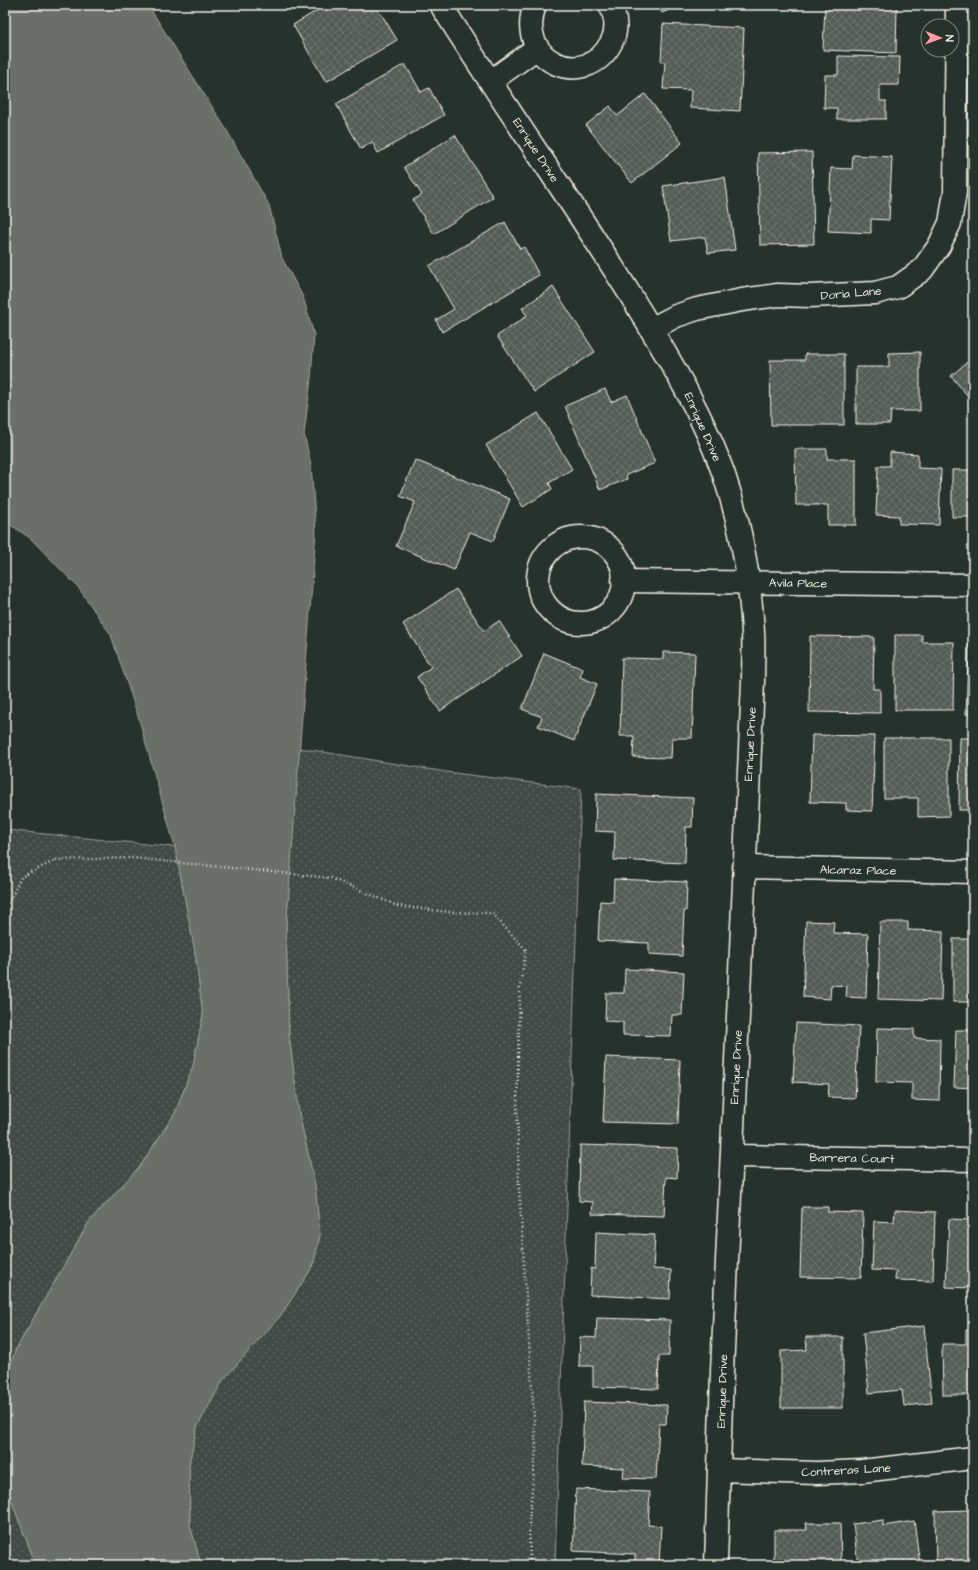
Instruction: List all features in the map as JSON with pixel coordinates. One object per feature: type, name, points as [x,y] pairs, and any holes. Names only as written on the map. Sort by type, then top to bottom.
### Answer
[{"type":"street","name":"Enrique Drive","points":[[441,5],[617,274],[689,395],[708,432],[724,476],[740,533],[754,634],[716,1565]]},
{"type":"street","points":[[535,5],[530,20],[531,35],[537,48],[546,58],[558,65],[571,68],[585,66],[597,60],[607,51],[613,39],[616,26],[614,12],[610,5]]},
{"type":"street","name":"Doria Lane","points":[[651,329],[676,316],[742,300],[778,295],[810,296],[875,293],[898,288],[922,270],[939,246],[950,223],[955,192],[957,5]]},
{"type":"street","points":[[491,81],[537,48]]},
{"type":"street","name":"Avila Place","points":[[623,580],[973,585]]},
{"type":"street","name":"Alcaraz Place","points":[[744,867],[973,872]]},
{"type":"street","name":"Barrera Court","points":[[732,1156],[973,1160]]},
{"type":"street","name":"Contreras Lane","points":[[719,1470],[817,1473],[862,1471],[973,1458]]},
{"type":"path","points":[[5,906],[10,902],[21,877],[56,860],[132,858],[331,878],[398,906],[448,912],[492,913],[526,950],[520,986],[517,1101],[519,1187],[536,1449],[530,1521],[530,1565]]},
{"type":"shaded area","points":[[5,5],[148,5],[226,129],[269,205],[282,258],[303,297],[314,335],[311,379],[304,434],[311,465],[316,531],[286,929],[289,1035],[299,1113],[315,1185],[320,1235],[313,1266],[281,1315],[223,1380],[197,1427],[189,1464],[190,1525],[201,1565],[36,1565],[8,1492],[5,1477],[5,1382],[16,1349],[89,1222],[141,1165],[175,1113],[193,1066],[203,1015],[195,952],[175,847],[138,716],[111,635],[78,587],[30,538],[5,521]]},
{"type":"shaded area","points":[[299,748],[446,772],[581,789],[555,1565],[201,1565],[190,1525],[189,1464],[197,1427],[223,1380],[281,1315],[313,1266],[320,1235],[315,1185],[299,1113],[289,1035],[286,929]]},
{"type":"shaded area","points":[[5,830],[175,847],[195,952],[203,1015],[193,1066],[175,1113],[141,1165],[89,1222],[16,1349],[5,1382]]},
{"type":"shaded area","points":[[5,1477],[8,1492],[36,1565],[5,1565]]},
{"type":"building","points":[[326,5],[375,5],[397,40],[326,82],[293,25]]},
{"type":"building","points":[[658,5],[680,5],[662,13]]},
{"type":"building","points":[[825,5],[889,5],[889,7],[897,7],[896,53],[823,50]]},
{"type":"building","points":[[663,24],[744,28],[740,111],[690,108],[691,90],[663,89],[665,62],[661,62]]},
{"type":"building","points":[[838,56],[900,57],[899,85],[880,85],[880,101],[886,101],[886,119],[837,119],[837,108],[824,108],[825,75],[838,75]]},
{"type":"building","points":[[405,64],[421,92],[429,88],[444,115],[378,153],[372,142],[361,149],[336,104]]},
{"type":"building","points":[[645,94],[682,143],[632,183],[586,125],[610,106],[617,116]]},
{"type":"building","points":[[455,135],[493,197],[434,234],[413,200],[422,195],[404,167]]},
{"type":"building","points":[[812,152],[814,244],[760,245],[758,153]]},
{"type":"building","points":[[853,155],[892,157],[889,220],[871,219],[871,233],[828,231],[831,168],[852,169]]},
{"type":"building","points":[[725,177],[735,250],[708,253],[705,237],[671,241],[663,186]]},
{"type":"building","points":[[505,222],[520,249],[524,247],[539,275],[442,332],[436,320],[454,309],[429,266]]},
{"type":"building","points":[[553,287],[595,352],[534,392],[497,336],[527,316],[522,308]]},
{"type":"building","points":[[920,352],[920,411],[891,411],[890,424],[856,424],[856,367],[889,367],[889,353]]},
{"type":"building","points":[[805,354],[844,354],[844,425],[771,425],[770,360],[805,360]]},
{"type":"building","points":[[973,357],[973,402],[951,376]]},
{"type":"building","points":[[605,389],[611,402],[627,395],[655,463],[626,475],[627,479],[600,490],[565,406]]},
{"type":"building","points":[[538,413],[572,469],[549,483],[552,489],[523,507],[486,445]]},
{"type":"building","points":[[795,449],[827,449],[827,459],[856,459],[856,525],[828,525],[828,505],[796,505]]},
{"type":"building","points":[[890,452],[918,454],[918,468],[941,469],[939,525],[899,524],[899,516],[876,515],[878,466],[890,466]]},
{"type":"building","points":[[415,460],[510,499],[493,541],[470,532],[454,570],[396,546],[415,502],[400,496]]},
{"type":"building","points":[[952,470],[973,470],[973,525],[972,517],[952,517]]},
{"type":"building","points":[[456,589],[484,631],[499,621],[522,656],[440,711],[417,677],[431,667],[403,624]]},
{"type":"building","points":[[895,635],[922,635],[922,642],[954,642],[953,710],[895,710]]},
{"type":"building","points":[[810,636],[874,637],[873,689],[880,689],[880,713],[809,712]]},
{"type":"building","points":[[969,637],[973,637],[973,715],[966,714]]},
{"type":"building","points":[[663,652],[695,653],[692,738],[672,738],[671,758],[633,757],[634,736],[620,736],[622,658],[663,659]]},
{"type":"building","points":[[544,653],[583,669],[580,677],[597,684],[574,741],[538,726],[542,717],[522,709]]},
{"type":"building","points":[[812,735],[875,736],[872,811],[846,810],[846,803],[810,802]]},
{"type":"building","points":[[884,738],[949,738],[949,816],[918,817],[918,798],[884,798]]},
{"type":"building","points":[[960,738],[973,738],[973,810],[959,810]]},
{"type":"building","points":[[596,794],[693,798],[692,827],[686,827],[685,863],[614,860],[615,832],[595,831]]},
{"type":"building","points":[[614,879],[687,882],[682,956],[649,954],[649,943],[598,941],[600,901],[613,902]]},
{"type":"building","points":[[806,921],[834,922],[833,933],[868,934],[866,998],[846,997],[847,986],[831,985],[830,999],[803,997]]},
{"type":"building","points":[[880,922],[908,922],[908,930],[943,931],[941,1001],[878,999]]},
{"type":"building","points":[[953,939],[973,939],[973,1002],[953,1002]]},
{"type":"building","points":[[625,969],[684,972],[682,1015],[672,1015],[671,1036],[623,1035],[623,1022],[605,1021],[606,993],[624,993]]},
{"type":"building","points":[[796,1023],[859,1026],[855,1098],[828,1097],[829,1084],[793,1082]]},
{"type":"building","points":[[877,1028],[914,1029],[914,1038],[940,1039],[939,1101],[912,1100],[912,1083],[876,1082]]},
{"type":"building","points":[[956,1030],[973,1030],[973,1088],[954,1087]]},
{"type":"building","points":[[606,1057],[680,1060],[678,1124],[603,1122]]},
{"type":"building","points":[[580,1145],[678,1148],[677,1178],[666,1177],[664,1216],[592,1214],[593,1202],[579,1201]]},
{"type":"building","points":[[802,1207],[828,1207],[828,1212],[863,1213],[861,1278],[800,1277]]},
{"type":"building","points":[[895,1210],[935,1212],[933,1281],[895,1280],[896,1271],[872,1270],[874,1221],[894,1222]]},
{"type":"building","points":[[949,1219],[973,1220],[973,1288],[946,1287]]},
{"type":"building","points":[[596,1232],[655,1235],[653,1269],[671,1270],[670,1299],[590,1295],[591,1268],[595,1269]]},
{"type":"building","points":[[597,1318],[670,1320],[669,1356],[659,1356],[658,1389],[593,1387],[593,1366],[579,1366],[580,1337],[596,1338]]},
{"type":"building","points":[[924,1326],[932,1403],[904,1406],[902,1390],[869,1393],[863,1333]]},
{"type":"building","points":[[966,1330],[973,1330],[973,1395],[943,1395],[942,1344],[966,1344]]},
{"type":"building","points":[[806,1337],[843,1337],[843,1408],[781,1408],[781,1351],[807,1350]]},
{"type":"building","points":[[584,1402],[667,1405],[666,1424],[659,1424],[656,1479],[623,1478],[624,1468],[582,1466]]},
{"type":"building","points":[[576,1489],[650,1492],[648,1525],[661,1526],[659,1565],[635,1565],[635,1554],[573,1551]]},
{"type":"building","points":[[973,1510],[973,1565],[936,1565],[935,1511]]},
{"type":"building","points":[[883,1520],[883,1526],[914,1521],[920,1565],[858,1565],[853,1524]]},
{"type":"building","points":[[806,1523],[840,1523],[841,1565],[774,1565],[774,1530],[807,1530]]}]
